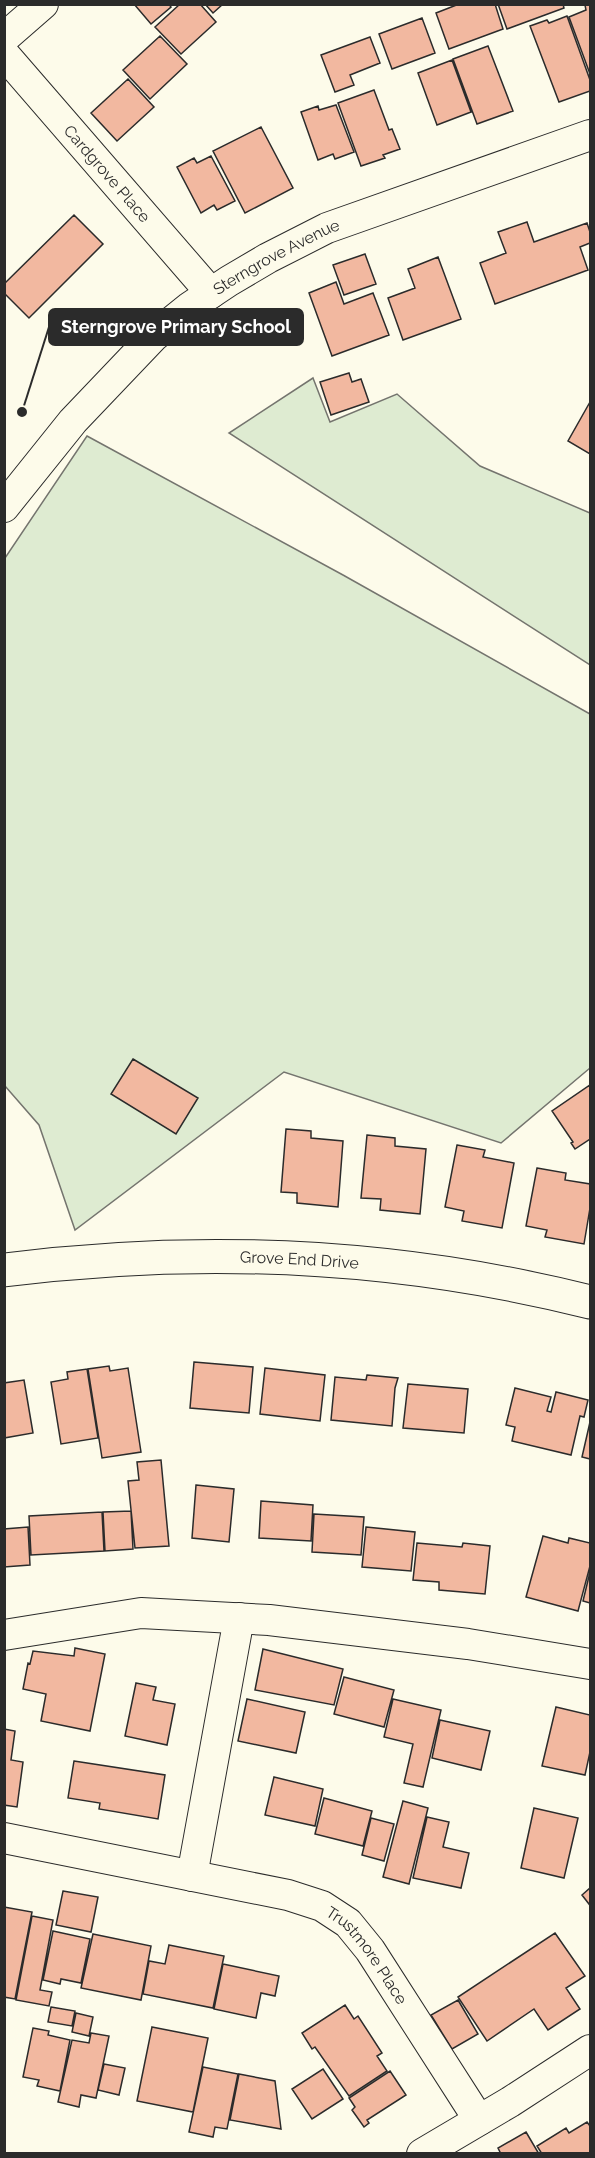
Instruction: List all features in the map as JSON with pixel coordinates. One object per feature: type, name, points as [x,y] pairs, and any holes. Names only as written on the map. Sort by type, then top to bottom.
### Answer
[{"type":"street","points":[[4,38],[43,4]]},
{"type":"street","name":"Cardgrove Place","points":[[4,54],[211,293]]},
{"type":"street","name":"Sterngrove Avenue","points":[[4,507],[73,421],[115,375],[154,336],[211,293],[268,258],[327,228],[591,135]]},
{"type":"street","name":"Grove End Drive","points":[[4,1270],[59,1263],[190,1255],[304,1258],[416,1268],[508,1283],[591,1302]]},
{"type":"street","points":[[4,1635],[141,1613],[269,1620],[468,1644],[591,1664]]},
{"type":"street","points":[[192,1876],[239,1618]]},
{"type":"street","name":"Trustmore Place","points":[[4,1838],[288,1895],[322,1906],[348,1923],[370,1950],[479,2120]]},
{"type":"street","points":[[422,2154],[591,2050]]},
{"type":"green space","points":[[313,378],[330,422],[397,394],[480,466],[590,513],[590,665],[229,433]]},
{"type":"green space","points":[[87,436],[343,575],[590,714],[590,1068],[501,1143],[284,1072],[75,1230],[39,1125],[5,1086],[5,558]]},
{"type":"building","points":[[134,4],[169,4],[171,7],[151,24]]},
{"type":"building","points":[[180,4],[200,4],[216,22],[181,54],[155,27]]},
{"type":"building","points":[[205,4],[223,4],[213,13]]},
{"type":"building","points":[[459,4],[495,4],[503,29],[449,49],[436,13]]},
{"type":"building","points":[[498,4],[563,4],[564,8],[507,29]]},
{"type":"building","points":[[590,4],[590,74],[569,17],[586,10],[585,5]]},
{"type":"building","points":[[567,16],[590,80],[590,91],[559,102],[530,26],[547,20],[549,23]]},
{"type":"building","points":[[422,18],[435,53],[392,69],[379,34]]},
{"type":"building","points":[[160,36],[187,64],[150,99],[123,70]]},
{"type":"building","points":[[370,37],[380,63],[350,75],[354,85],[335,92],[321,55]]},
{"type":"building","points":[[488,46],[513,111],[477,124],[453,59]]},
{"type":"building","points":[[452,60],[471,112],[437,125],[418,73]]},
{"type":"building","points":[[128,79],[154,107],[117,141],[91,113]]},
{"type":"building","points":[[374,90],[389,130],[392,129],[400,149],[383,155],[385,158],[361,166],[338,103]]},
{"type":"building","points":[[336,105],[354,152],[335,159],[333,154],[318,160],[301,112],[318,106],[319,110]]},
{"type":"building","points":[[261,127],[293,188],[245,213],[213,151]]},
{"type":"building","points":[[211,156],[235,201],[217,210],[214,205],[201,213],[177,167],[194,158],[197,163]]},
{"type":"building","points":[[74,215],[103,244],[29,318],[4,293],[4,284]]},
{"type":"building","points":[[527,222],[534,242],[587,223],[590,243],[580,247],[588,270],[495,304],[480,263],[506,253],[498,232]]},
{"type":"building","points":[[365,254],[376,284],[344,295],[333,265]]},
{"type":"building","points":[[438,257],[461,319],[403,340],[388,298],[415,288],[408,269]]},
{"type":"building","points":[[336,282],[344,304],[373,293],[389,335],[332,356],[309,293]]},
{"type":"building","points":[[349,373],[352,382],[361,379],[369,402],[331,415],[320,382]]},
{"type":"building","points":[[590,402],[590,454],[568,441]]},
{"type":"building","points":[[133,1059],[198,1098],[176,1134],[111,1094]]},
{"type":"building","points":[[590,1085],[590,1139],[575,1149],[571,1143],[573,1142],[552,1111]]},
{"type":"building","points":[[286,1129],[311,1131],[311,1138],[343,1141],[338,1207],[297,1203],[297,1193],[281,1192]]},
{"type":"building","points":[[367,1135],[395,1138],[395,1146],[426,1149],[420,1214],[380,1210],[381,1199],[361,1198]]},
{"type":"building","points":[[457,1145],[485,1150],[483,1157],[514,1163],[502,1228],[462,1221],[464,1211],[445,1207]]},
{"type":"building","points":[[537,1168],[566,1173],[565,1180],[590,1184],[590,1208],[584,1244],[545,1237],[547,1230],[526,1226]]},
{"type":"building","points":[[194,1362],[253,1367],[249,1413],[190,1408]]},
{"type":"building","points":[[109,1366],[110,1371],[128,1368],[141,1452],[102,1458],[88,1369]]},
{"type":"building","points":[[265,1368],[325,1375],[320,1421],[260,1414]]},
{"type":"building","points":[[87,1369],[98,1438],[61,1444],[51,1382],[68,1379],[67,1372]]},
{"type":"building","points":[[367,1375],[398,1378],[392,1426],[331,1420],[335,1377],[366,1380]]},
{"type":"building","points":[[24,1380],[33,1433],[4,1438],[4,1383]]},
{"type":"building","points":[[408,1384],[468,1389],[464,1433],[403,1428]]},
{"type":"building","points":[[515,1388],[551,1397],[547,1411],[551,1412],[556,1392],[588,1400],[584,1417],[580,1416],[571,1455],[512,1441],[515,1427],[506,1425]]},
{"type":"building","points":[[590,1422],[590,1459],[582,1457]]},
{"type":"building","points":[[161,1460],[169,1546],[135,1548],[128,1481],[139,1480],[137,1462]]},
{"type":"building","points":[[196,1485],[234,1489],[229,1542],[192,1538]]},
{"type":"building","points":[[261,1501],[313,1505],[311,1541],[259,1538]]},
{"type":"building","points":[[131,1511],[133,1549],[105,1551],[103,1512]]},
{"type":"building","points":[[102,1512],[104,1551],[31,1555],[29,1516]]},
{"type":"building","points":[[314,1514],[364,1517],[361,1555],[312,1552]]},
{"type":"building","points":[[28,1527],[30,1565],[4,1567],[4,1529]]},
{"type":"building","points":[[366,1527],[415,1532],[411,1571],[362,1567]]},
{"type":"building","points":[[543,1536],[568,1543],[569,1538],[590,1543],[590,1566],[578,1611],[526,1597]]},
{"type":"building","points":[[417,1543],[462,1547],[463,1543],[490,1546],[485,1594],[439,1590],[439,1582],[413,1580]]},
{"type":"building","points":[[590,1572],[590,1603],[583,1601]]},
{"type":"building","points":[[75,1648],[105,1654],[90,1731],[41,1721],[46,1694],[23,1689],[33,1651],[74,1656]]},
{"type":"building","points":[[263,1649],[343,1669],[334,1705],[255,1690]]},
{"type":"building","points":[[344,1677],[394,1690],[384,1727],[334,1714]]},
{"type":"building","points":[[136,1683],[156,1687],[153,1700],[175,1704],[167,1745],[125,1736]]},
{"type":"building","points":[[247,1699],[305,1712],[296,1753],[238,1741]]},
{"type":"building","points":[[393,1699],[441,1710],[423,1787],[404,1783],[413,1744],[384,1737]]},
{"type":"building","points":[[556,1707],[590,1715],[590,1752],[585,1775],[542,1766]]},
{"type":"building","points":[[440,1720],[490,1731],[481,1770],[432,1758]]},
{"type":"building","points":[[4,1729],[15,1731],[11,1760],[23,1762],[17,1807],[4,1805]]},
{"type":"building","points":[[74,1761],[165,1775],[158,1819],[99,1809],[100,1803],[68,1798]]},
{"type":"building","points":[[274,1777],[323,1789],[315,1826],[265,1815]]},
{"type":"building","points":[[324,1798],[372,1811],[363,1846],[315,1834]]},
{"type":"building","points":[[403,1801],[428,1808],[409,1884],[383,1877]]},
{"type":"building","points":[[534,1808],[578,1818],[564,1878],[521,1868]]},
{"type":"building","points":[[427,1817],[449,1822],[443,1847],[469,1853],[461,1888],[413,1878]]},
{"type":"building","points":[[371,1818],[394,1824],[384,1861],[362,1855]]},
{"type":"building","points":[[590,1888],[590,1903],[589,1904],[582,1895]]},
{"type":"building","points":[[63,1891],[98,1897],[91,1932],[56,1925]]},
{"type":"building","points":[[4,1907],[32,1912],[15,1999],[4,1997]]},
{"type":"building","points":[[32,1916],[53,1920],[40,1990],[52,1992],[49,2006],[16,2000]]},
{"type":"building","points":[[53,1931],[90,1939],[81,1983],[61,1979],[60,1984],[43,1980]]},
{"type":"building","points":[[555,1933],[585,1976],[566,1988],[580,2009],[548,2030],[534,2009],[487,2041],[458,1997]]},
{"type":"building","points":[[93,1934],[151,1946],[141,2000],[81,1988]]},
{"type":"building","points":[[169,1945],[224,1956],[213,2008],[143,1994],[149,1961],[165,1964]]},
{"type":"building","points":[[223,1964],[279,1976],[275,1996],[261,1993],[256,2018],[214,2009]]},
{"type":"building","points":[[458,2000],[478,2034],[452,2049],[431,2015]]},
{"type":"building","points":[[345,2005],[354,2019],[358,2016],[382,2053],[377,2056],[387,2071],[349,2096],[315,2047],[312,2049],[302,2033]]},
{"type":"building","points":[[51,2007],[75,2011],[72,2026],[48,2022]]},
{"type":"building","points":[[76,2013],[93,2017],[89,2036],[72,2032]]},
{"type":"building","points":[[152,2027],[208,2038],[193,2112],[137,2101]]},
{"type":"building","points":[[33,2028],[49,2031],[48,2035],[70,2040],[60,2091],[37,2086],[39,2080],[23,2077]]},
{"type":"building","points":[[91,2033],[109,2036],[96,2098],[81,2095],[79,2107],[58,2102],[72,2040],[89,2043]]},
{"type":"building","points":[[104,2064],[125,2068],[119,2095],[98,2090]]},
{"type":"building","points":[[203,2067],[238,2074],[227,2129],[215,2127],[213,2137],[189,2132]]},
{"type":"building","points":[[323,2069],[343,2099],[312,2119],[292,2089]]},
{"type":"building","points":[[390,2071],[406,2095],[367,2120],[369,2123],[364,2127],[352,2110],[355,2107],[349,2098]]},
{"type":"building","points":[[239,2074],[275,2081],[281,2129],[230,2120]]},
{"type":"building","points":[[587,2122],[590,2126],[590,2154],[542,2154],[537,2146],[566,2128],[569,2133]]},
{"type":"building","points":[[526,2132],[539,2154],[501,2154],[498,2148]]},
{"type":"place","name":"Sterngrove Primary School","points":[[22,412]]}]
